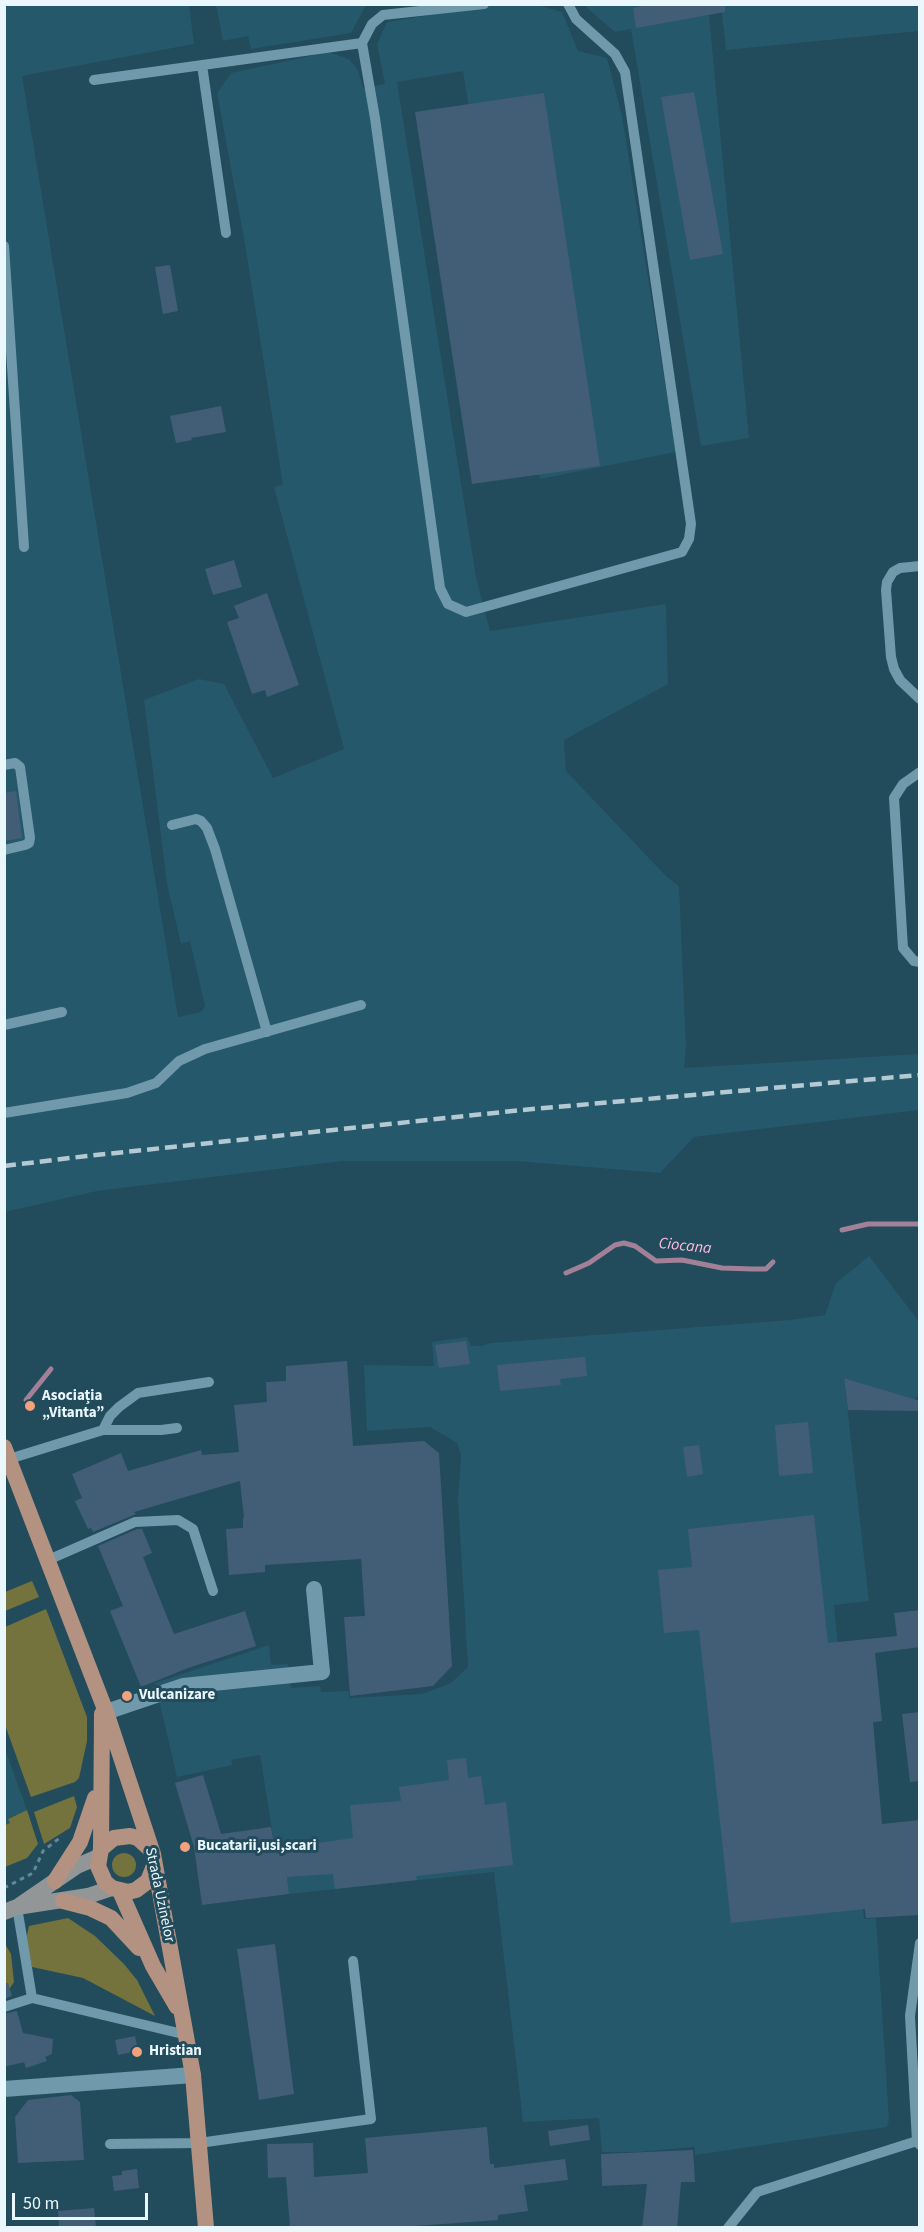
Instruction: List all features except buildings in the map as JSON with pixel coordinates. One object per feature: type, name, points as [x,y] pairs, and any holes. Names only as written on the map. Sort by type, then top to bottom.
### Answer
[{"type":"main road","name":"Strada Uzinelor","points":[[7,1453],[104,1708],[150,1849],[186,2028],[193,2075],[206,2228]]},
{"type":"main road","name":"Strada Uzinelor","points":[[100,1853],[100,1780],[104,1708]]},
{"type":"main road","points":[[55,1881],[80,1842],[100,1780]]},
{"type":"main road","points":[[11,1909],[100,1853],[114,1838],[122,1836],[138,1838],[150,1849]]},
{"type":"main road","points":[[100,1853],[100,1875],[116,1890]]},
{"type":"main road","points":[[11,1909],[116,1890],[128,1892],[148,1881],[154,1866]]},
{"type":"main road","name":"Strada Uzinelor","points":[[116,1890],[186,2028]]},
{"type":"main road","points":[[63,1901],[90,1908],[111,1918],[153,1966]]},
{"type":"street","points":[[104,1708],[183,1686],[322,1672],[314,1589]]},
{"type":"street","points":[[4,2089],[193,2075]]},
{"type":"lane","points":[[484,4],[383,15],[372,24],[362,43],[375,118],[440,588],[448,604],[466,612],[682,552],[689,539],[691,524],[625,72],[615,54],[576,19],[568,4]]},
{"type":"lane","points":[[94,80],[362,43]]},
{"type":"lane","points":[[202,65],[226,233]]},
{"type":"lane","points":[[4,246],[24,547]]},
{"type":"lane","points":[[920,566],[900,568],[893,572],[887,582],[886,590],[894,669],[900,680],[920,699]]},
{"type":"lane","points":[[4,765],[15,764],[20,767],[30,838],[29,843],[25,845],[4,850]]},
{"type":"lane","points":[[920,772],[903,784],[894,798],[903,948],[914,961],[920,962]]},
{"type":"lane","points":[[172,825],[196,819],[207,828],[267,1032]]},
{"type":"lane","points":[[4,1113],[127,1093],[156,1083],[179,1061],[189,1055],[361,1005]]},
{"type":"lane","points":[[4,1025],[62,1012]]},
{"type":"lane","points":[[103,1430],[110,1416],[138,1394],[209,1382]]},
{"type":"lane","points":[[7,1453],[103,1430],[144,1431],[177,1428]]},
{"type":"lane","points":[[48,1560],[135,1522],[178,1520],[193,1529],[213,1590]]},
{"type":"lane","points":[[11,1909],[32,1998]]},
{"type":"lane","points":[[728,2228],[757,2192],[918,2143],[910,2016],[920,1942]]},
{"type":"lane","points":[[110,2144],[199,2143],[371,2119],[353,1961]]},
{"type":"lane","points":[[4,2007],[32,1998],[186,2028]]},
{"type":"path","points":[[4,1888],[33,1873],[44,1851],[65,1834]]},
{"type":"shaded area","points":[[216,4],[366,5],[351,33],[251,49],[248,36],[223,41]]},
{"type":"shaded area","points":[[4,5],[189,5],[194,44],[22,76],[178,1017],[201,1012],[205,1006],[190,941],[181,944],[167,884],[144,700],[199,679],[224,684],[273,778],[344,749],[274,487],[283,485],[245,244],[217,93],[231,73],[328,52],[349,59],[358,70],[363,88],[385,84],[377,44],[387,22],[492,5],[538,5],[562,12],[578,51],[607,58],[622,116],[676,452],[540,479],[510,295],[499,297],[463,71],[397,82],[476,577],[490,631],[666,604],[668,684],[564,740],[566,771],[667,877],[679,886],[686,1046],[684,1068],[919,1054],[919,1110],[694,1137],[660,1173],[516,1161],[343,1161],[97,1191],[5,1212]]},
{"type":"shaded area","points":[[586,5],[708,5],[749,438],[701,446],[631,29],[615,32]]},
{"type":"shaded area","points":[[721,5],[919,5],[919,31],[726,50]]},
{"type":"shaded area","points":[[869,1256],[920,1323],[919,1392],[915,1400],[844,1378],[869,1601],[834,1605],[864,1919],[876,1918],[889,2120],[887,2127],[695,2155],[694,2147],[638,2152],[602,2152],[599,2118],[523,2122],[494,1872],[289,1894],[283,1848],[275,1849],[260,1755],[231,1760],[233,1765],[177,1777],[155,1683],[269,1645],[271,1665],[288,1664],[291,1688],[320,1686],[321,1692],[348,1691],[350,1698],[422,1694],[451,1683],[468,1667],[458,1500],[461,1455],[457,1443],[430,1427],[367,1431],[364,1365],[434,1366],[432,1342],[467,1337],[471,1346],[481,1346],[491,1343],[790,1320],[825,1315],[836,1283]]},
{"type":"shaded area","points":[[32,1581],[39,1597],[5,1611],[5,1592]]},
{"type":"shaded area","points":[[46,1609],[87,1717],[87,1741],[79,1778],[75,1782],[31,1797],[5,1725],[5,1627]]},
{"type":"shaded area","points":[[4,1746],[27,1810],[9,1818],[10,1823],[5,1825]]},
{"type":"shaded area","points":[[74,1796],[77,1807],[70,1828],[44,1844],[34,1812]]},
{"type":"shaded area","points":[[27,1810],[38,1844],[27,1858],[5,1867],[5,1825],[10,1823],[8,1819]]},
{"type":"shaded area","points":[[124,1853],[133,1856],[136,1865],[133,1874],[124,1877],[115,1874],[112,1865],[115,1856]]},
{"type":"shaded area","points":[[68,1918],[95,1936],[124,1964],[137,1980],[155,2016],[83,1978],[32,1967],[26,1939],[29,1926]]},
{"type":"shaded area","points":[[4,1942],[11,1954],[14,1982],[5,1992]]},
{"type":"waterway","name":"Ciocana","points":[[842,1230],[868,1224],[920,1224]]},
{"type":"waterway","name":"Ciocana","points":[[566,1273],[589,1263],[615,1245],[624,1243],[635,1246],[656,1261],[682,1260],[722,1268],[752,1269],[766,1269],[773,1262]]},
{"type":"waterway","name":"Ciocana","points":[[26,1400],[51,1369]]},
{"type":"railway","points":[[4,1166],[522,1110],[920,1075]]},
{"type":"place","name":"Asociația „Vitanta”","points":[[30,1406]]},
{"type":"place","name":"Vulcanizare","points":[[127,1696]]},
{"type":"place","name":"Bucatarii,usi,scari","points":[[185,1847]]},
{"type":"place","name":"Hristian","points":[[137,2052]]}]
